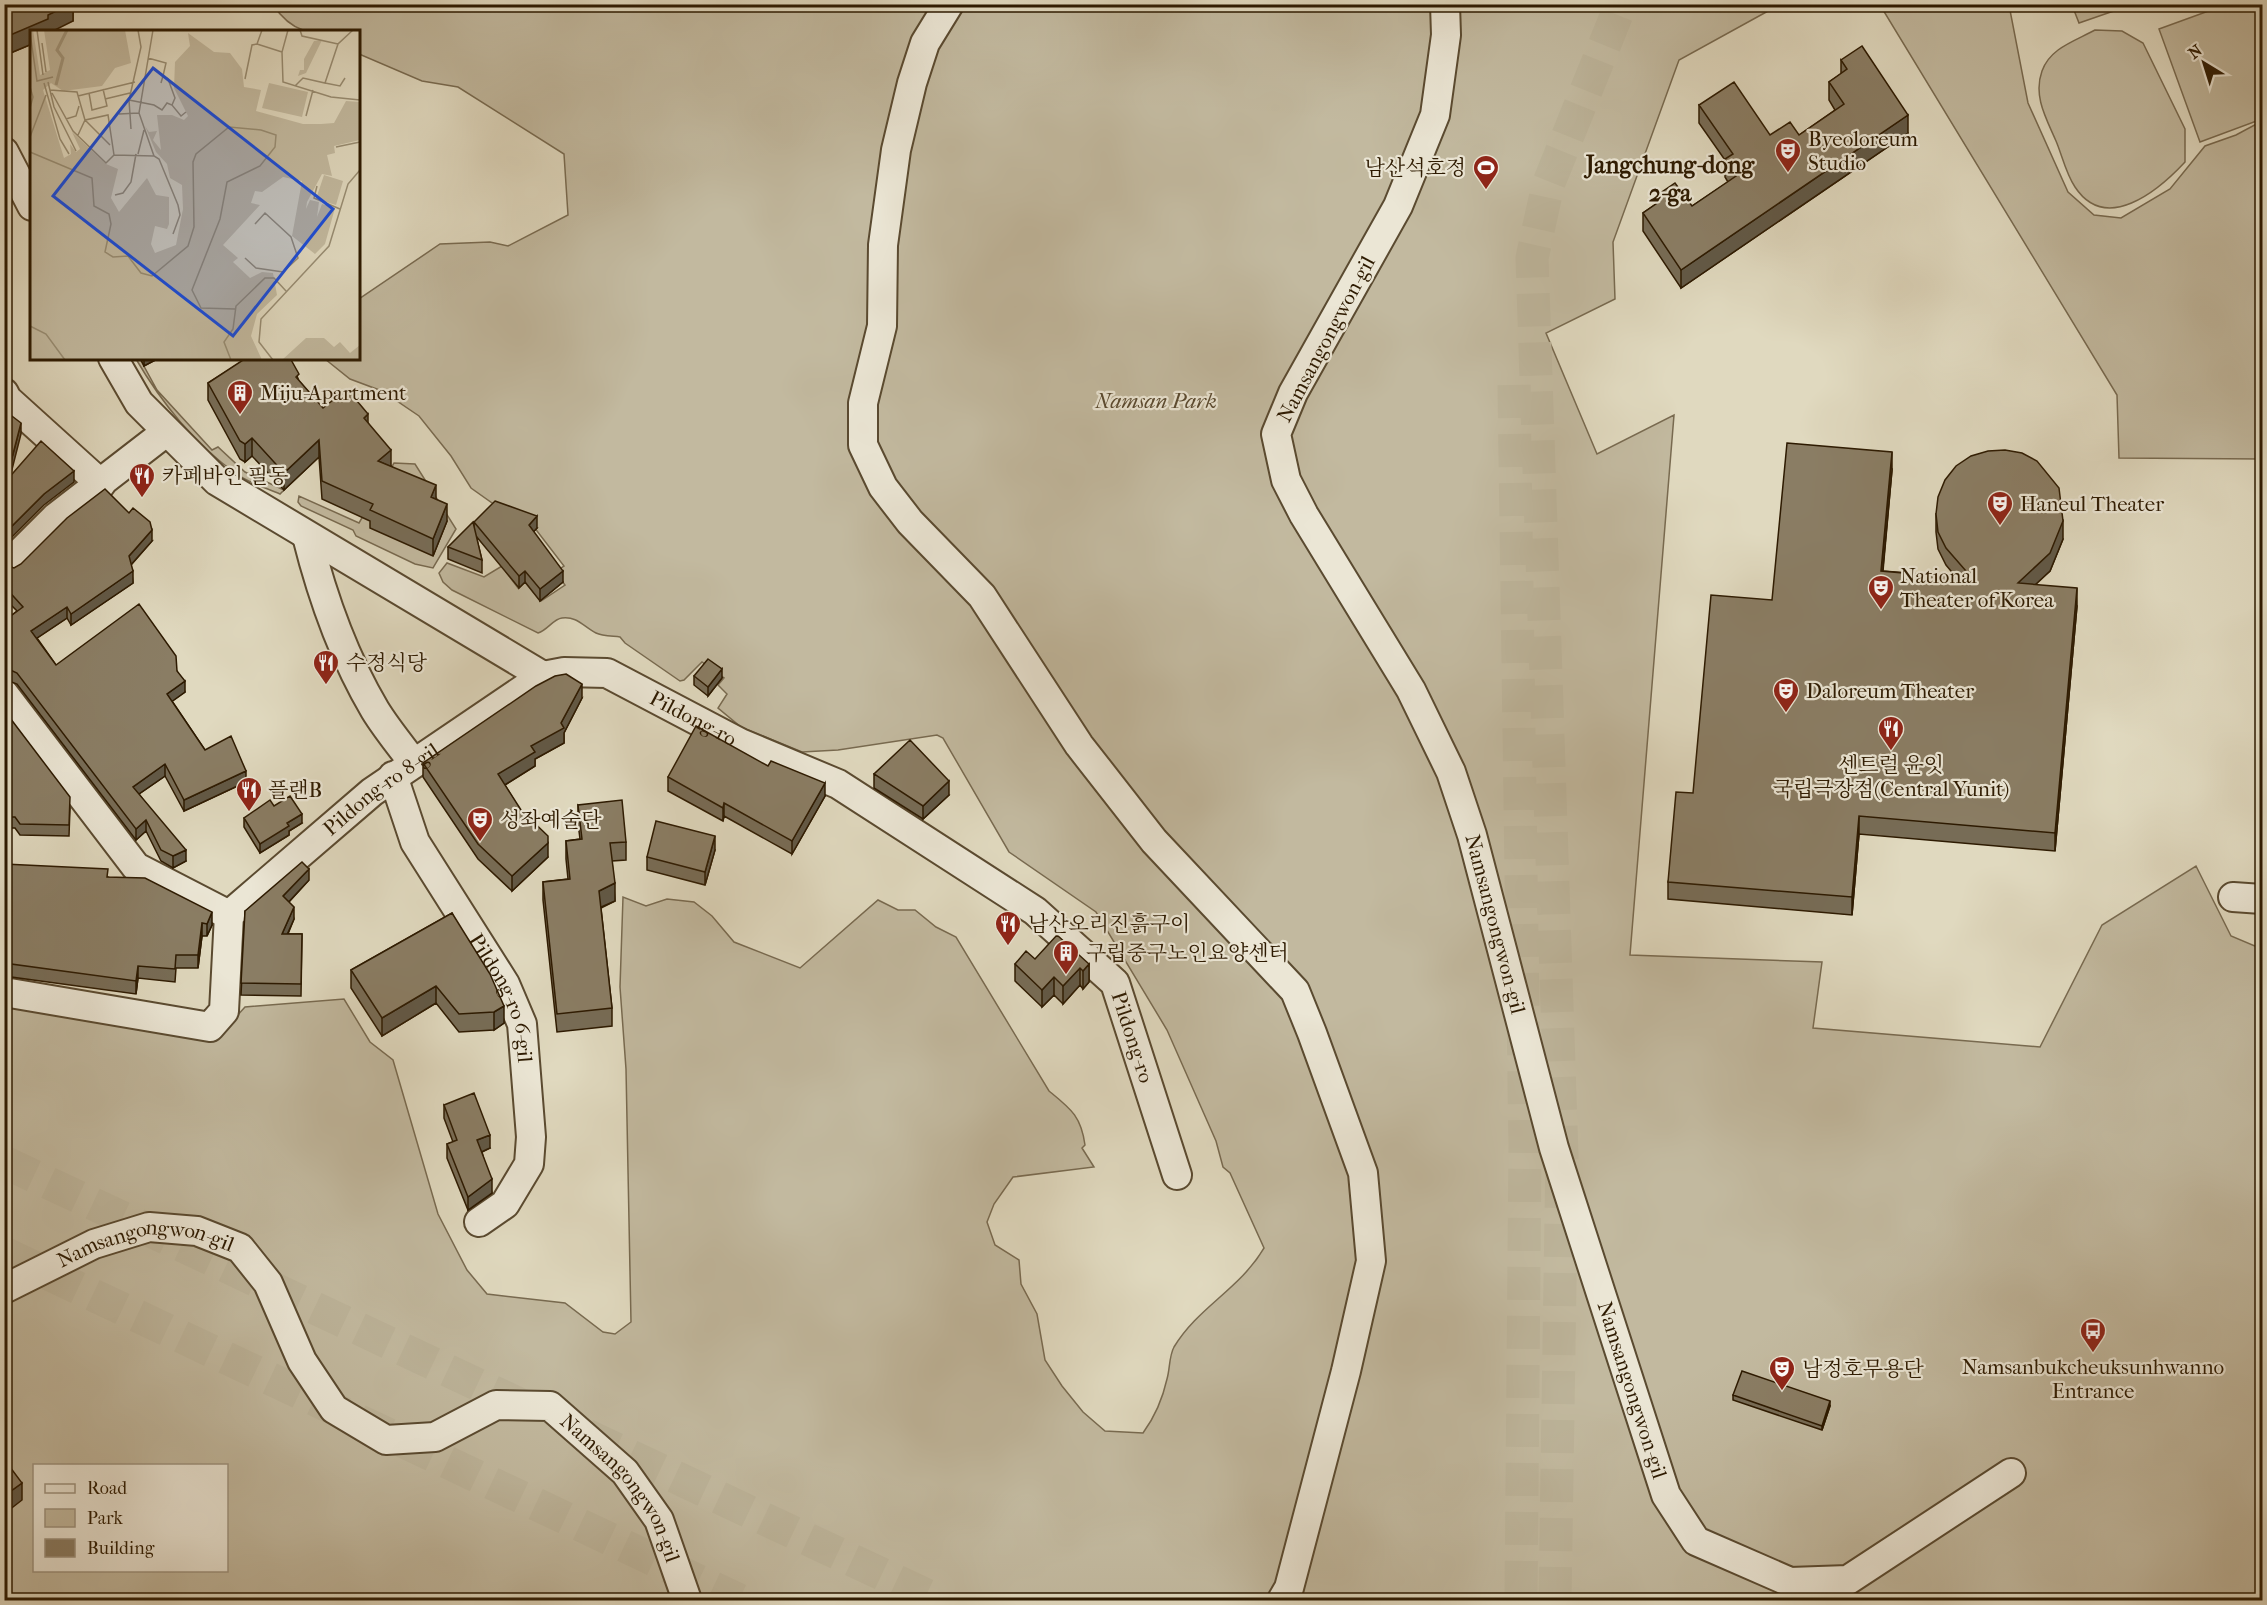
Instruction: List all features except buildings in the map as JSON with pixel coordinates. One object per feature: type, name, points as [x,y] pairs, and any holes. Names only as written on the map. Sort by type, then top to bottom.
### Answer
[{"type":"street","points":[[949,4],[926,43],[912,83],[896,150],[883,245],[882,326],[863,403],[863,445],[883,487],[910,522],[982,596],[1078,745],[1154,841],[1295,991],[1363,1173],[1371,1262],[1346,1371],[1292,1576],[1282,1600]]},
{"type":"street","name":"Namsangongwon-gil","points":[[1445,4],[1446,34],[1435,115],[1398,206],[1293,393],[1276,434],[1286,480],[1411,690],[1451,772],[1472,835],[1554,1148],[1666,1495],[1696,1541],[1790,1582],[1848,1580],[2011,1473]]},
{"type":"street","points":[[4,152],[30,202]]},
{"type":"street","points":[[114,360],[139,403],[217,481],[543,676]]},
{"type":"street","points":[[4,393],[7,399],[101,484]]},
{"type":"street","points":[[10,563],[57,517],[166,432]]},
{"type":"street","name":"Pildong-ro 6-gil","points":[[307,536],[322,594],[354,668],[403,769],[415,842],[505,984],[522,1024],[531,1137],[529,1164],[505,1204],[479,1222]]},
{"type":"street","name":"Pildong-ro","points":[[543,676],[564,672],[607,673],[740,743],[838,784],[1035,911],[1115,983],[1176,1175]]},
{"type":"street","name":"Pildong-ro 8-gil","points":[[229,915],[403,769],[543,676]]},
{"type":"street","points":[[4,694],[136,867],[229,915],[224,1011],[210,1027],[4,992]]},
{"type":"street","points":[[2233,897],[2262,898]]},
{"type":"street","name":"Namsangongwon-gil","points":[[4,1289],[94,1244],[149,1227],[197,1231],[240,1248],[268,1283],[302,1361],[333,1409],[386,1440],[435,1437],[496,1405],[550,1406],[625,1472],[659,1520],[687,1600]]},
{"type":"green space","points":[[2072,4],[2131,5],[2079,23]]},
{"type":"green space","name":"Namsan Park","points":[[273,5],[1779,5],[1679,60],[1613,242],[1615,299],[1546,333],[1597,454],[1674,415],[1630,955],[1822,962],[1813,1028],[2040,1047],[2102,925],[2196,866],[2231,936],[2262,949],[2262,1600],[5,1600],[4,1000],[217,1038],[245,1007],[344,999],[370,1042],[393,1060],[438,1214],[467,1270],[487,1294],[565,1303],[603,1332],[615,1334],[631,1322],[626,1069],[620,987],[623,897],[646,906],[667,899],[694,902],[712,916],[734,942],[800,968],[878,900],[898,910],[915,910],[936,927],[956,937],[1049,1091],[1069,1108],[1081,1127],[1085,1145],[1082,1148],[1094,1167],[1013,1177],[994,1204],[987,1222],[995,1245],[1019,1260],[1021,1284],[1037,1314],[1045,1360],[1083,1412],[1105,1431],[1143,1433],[1161,1400],[1174,1347],[1195,1320],[1243,1275],[1264,1248],[1230,1173],[1223,1167],[1216,1141],[1167,1030],[1096,912],[1009,852],[943,738],[937,735],[838,750],[802,752],[741,727],[718,708],[727,694],[718,685],[724,678],[702,662],[684,680],[680,681],[625,643],[620,637],[598,634],[576,620],[567,618],[553,622],[538,633],[452,590],[443,582],[439,573],[447,563],[484,577],[507,563],[506,572],[518,588],[525,582],[541,601],[565,585],[555,572],[564,566],[527,518],[502,510],[471,488],[451,456],[419,416],[382,391],[350,379],[326,360],[360,360],[360,298],[440,244],[490,242],[508,246],[568,215],[564,154],[458,87],[422,81],[360,54],[360,30],[304,30],[291,24]]},
{"type":"green space","points":[[1880,5],[2009,5],[2028,103],[2068,192],[2094,215],[2121,218],[2170,189],[2205,146],[2236,135],[2262,121],[2262,459],[2119,458],[2117,395]]},
{"type":"green space","points":[[2225,5],[2262,5],[2262,119],[2200,142],[2159,29]]},
{"type":"green space","points":[[2095,30],[2122,31],[2143,43],[2185,129],[2185,162],[2147,195],[2132,203],[2116,207],[2101,207],[2088,201],[2075,187],[2040,98],[2042,71],[2051,56],[2064,46]]},
{"type":"green space","points":[[137,360],[141,360],[157,390],[212,450],[218,447],[245,472],[284,490],[280,494],[247,480],[222,463],[180,422],[157,391]]},
{"type":"green space","points":[[394,463],[415,464],[456,529],[433,568],[415,564],[356,536],[353,530],[301,506],[298,502],[299,496],[359,523]]},
{"type":"tunnel","points":[[1555,1600],[1562,1156],[1532,258],[1548,185],[1621,4]]},
{"type":"tunnel","points":[[1514,385],[1525,1147],[1521,1600]]},
{"type":"tunnel","points":[[4,1162],[534,1411]]},
{"type":"tunnel","points":[[4,1253],[739,1600]]},
{"type":"tunnel","points":[[586,1435],[937,1600]]},
{"type":"place","name":"Byeoloreum Studio","points":[[1788,174]]},
{"type":"place","name":"남산석호정","points":[[1486,191]]},
{"type":"place","name":"Miju-Apartment","points":[[240,416]]},
{"type":"place","name":"카페바인 필동","points":[[142,499]]},
{"type":"place","name":"Haneul Theater","points":[[2000,527]]},
{"type":"place","name":"National Theater of Korea","points":[[1881,611]]},
{"type":"place","name":"수정식당","points":[[326,686]]},
{"type":"place","name":"Daloreum Theater","points":[[1786,714]]},
{"type":"place","name":"센트럴 윤잇 국립극장점(Central Yunit)","points":[[1891,752]]},
{"type":"place","name":"플랜B","points":[[249,813]]},
{"type":"place","name":"성좌예술단","points":[[480,843]]},
{"type":"place","name":"남산오리진흙구이","points":[[1008,947]]},
{"type":"place","name":"구립중구노인요양센터","points":[[1066,976]]},
{"type":"place","name":"Namsanbukcheuksunhwanno Entrance","points":[[2093,1354]]},
{"type":"place","name":"남정호무용단","points":[[1782,1392]]},
{"type":"district","name":"Jangchung-dong 2-ga","points":[[1670,179]]}]
